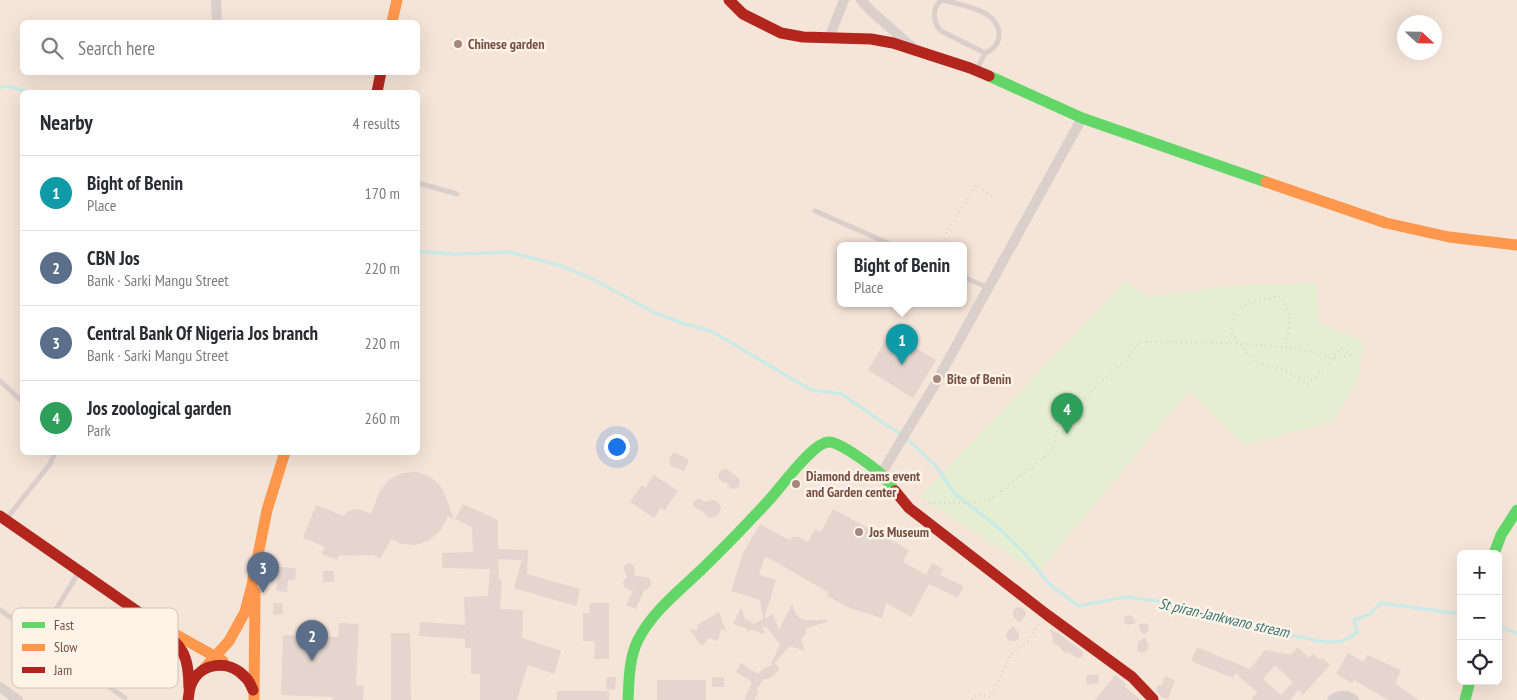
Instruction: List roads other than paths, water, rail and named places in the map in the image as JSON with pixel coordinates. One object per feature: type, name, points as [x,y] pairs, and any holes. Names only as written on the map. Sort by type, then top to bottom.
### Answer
[{"type":"street","points":[[216,0],[217,20]]},
{"type":"street","points":[[392,20],[397,0]]},
{"type":"street","points":[[729,0],[743,14],[781,33],[802,37],[871,40],[893,43],[976,71],[1082,118],[1386,223],[1449,237],[1517,246]]},
{"type":"street","points":[[829,38],[844,0]]},
{"type":"street","points":[[861,0],[871,12],[915,50]]},
{"type":"street","points":[[377,90],[380,75]]},
{"type":"street","points":[[881,474],[934,386],[1082,118]]},
{"type":"street","points":[[628,700],[632,657],[638,641],[648,626],[665,605],[765,506],[811,451],[829,442],[847,449],[881,474],[909,508],[1046,614],[1132,677],[1153,699]]},
{"type":"street","points":[[187,695],[195,676],[232,639],[241,622],[248,603],[263,530],[284,455]]},
{"type":"street","points":[[1496,550],[1517,510]]},
{"type":"street","points":[[3,518],[132,608]]},
{"type":"street","points":[[254,578],[256,622],[254,695]]},
{"type":"street","points":[[178,636],[246,674],[254,695]]},
{"type":"street","points":[[178,645],[184,653],[189,670],[187,695]]},
{"type":"street","points":[[204,668],[215,664],[230,665]]},
{"type":"street","points":[[1465,700],[1469,685]]},
{"type":"street","points":[[0,687],[18,700]]},
{"type":"street","points":[[1332,700],[1343,695],[1354,700]]},
{"type":"lane","points":[[976,71],[985,54],[996,46],[999,36],[998,27],[994,19],[988,14],[943,0],[938,2],[934,20],[941,32],[985,54]]},
{"type":"lane","points":[[420,184],[457,194]]},
{"type":"lane","points":[[815,210],[886,242]]},
{"type":"lane","points":[[967,278],[989,288]]},
{"type":"lane","points":[[0,381],[20,399]]},
{"type":"lane","points":[[3,518],[50,464],[54,455]]},
{"type":"lane","points":[[58,608],[80,572]]},
{"type":"lane","points":[[0,610],[12,618]]},
{"type":"lane","points":[[112,688],[126,698]]},
{"type":"waterway","name":"St piran-Jankwano stream","points":[[0,88],[5,86],[22,90]]},
{"type":"waterway","name":"St piran-Jankwano stream","points":[[420,251],[454,254],[510,252],[561,266],[591,278],[655,313],[711,331],[811,390],[842,394],[904,436],[937,467],[954,493],[999,528],[1025,554],[1050,585],[1079,606],[1125,597],[1174,603],[1214,618],[1330,642],[1352,636],[1357,632],[1354,620],[1370,614],[1381,603],[1457,613]]},
{"type":"waterway","name":"St piran-Jankwano stream","points":[[1502,627],[1517,634]]},
{"type":"place","name":"Chinese garden","points":[[458,44]]},
{"type":"place","name":"Bight of Benin","points":[[902,365]]},
{"type":"place","name":"Bite of Benin","points":[[937,379]]},
{"type":"place","name":"Jos zoological garden","points":[[1067,434]]},
{"type":"place","name":"Diamond dreams event and Garden center","points":[[796,484]]},
{"type":"place","name":"Jos Museum","points":[[859,532]]},
{"type":"place","name":"Central Bank Of Nigeria Jos branch","points":[[263,593]]},
{"type":"place","name":"CBN Jos","points":[[312,661]]}]
